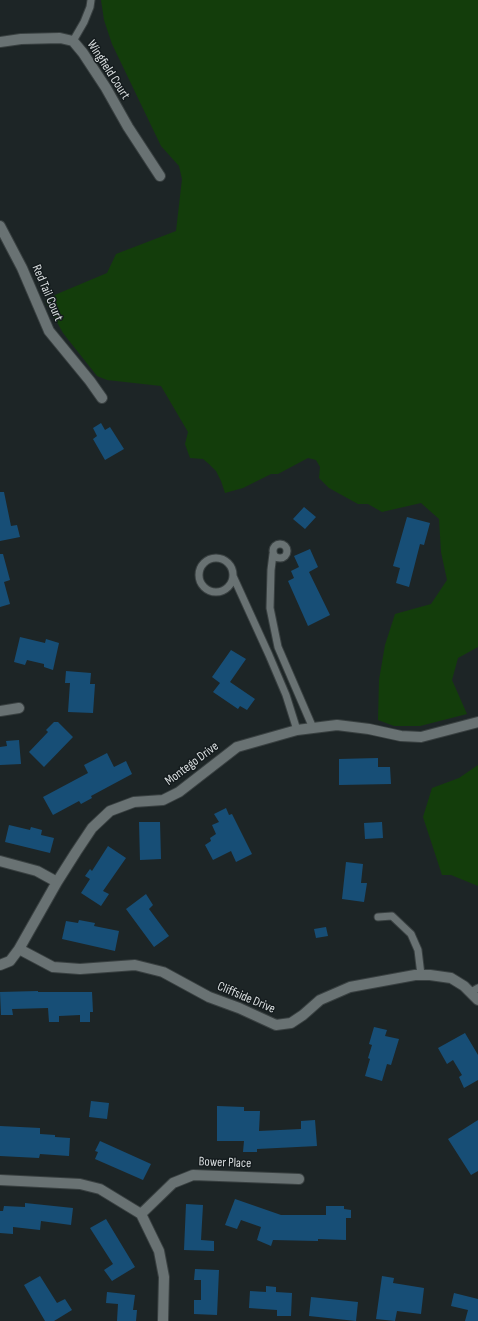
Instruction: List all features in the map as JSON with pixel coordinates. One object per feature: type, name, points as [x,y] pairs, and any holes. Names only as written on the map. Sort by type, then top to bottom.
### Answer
[{"type":"street","name":"Wingfield Court","points":[[0,42],[21,39],[60,38],[73,41],[83,53],[106,88],[128,127],[160,176]]},
{"type":"street","name":"Red Tail Court","points":[[1,230],[22,268],[49,330],[102,398]]},
{"type":"street","points":[[0,711],[18,708]]},
{"type":"street","name":"Montego Drive","points":[[0,965],[10,961],[19,949],[57,882],[92,828],[110,811],[134,802],[163,800],[179,792],[237,747],[297,730],[337,725],[369,729],[401,736],[420,737],[478,722]]},
{"type":"street","points":[[0,861],[37,871],[57,882]]},
{"type":"street","name":"Cliffside Drive","points":[[19,949],[53,967],[80,969],[135,965],[163,972],[209,997],[239,1008],[276,1025],[291,1023],[320,1000],[350,987],[421,975],[451,978],[474,990],[478,1000]]},
{"type":"street","name":"Bower Place","points":[[141,1214],[173,1183],[193,1175],[299,1179]]},
{"type":"street","points":[[0,1180],[80,1184],[100,1189],[141,1214],[160,1251],[164,1277],[163,1321]]},
{"type":"lane","points":[[73,41],[84,22],[91,0]]},
{"type":"lane","points":[[273,554],[270,608],[278,647],[313,728]]},
{"type":"lane","points":[[233,576],[229,585],[220,591],[215,592],[205,588],[199,574],[204,563],[214,558],[220,558],[229,565],[270,655],[286,695],[297,730]]},
{"type":"lane","points":[[378,917],[392,916],[411,934],[418,950],[421,975]]},
{"type":"green space","points":[[101,0],[478,0],[478,647],[458,658],[452,680],[467,714],[420,726],[394,726],[378,720],[379,680],[385,645],[395,614],[431,604],[447,580],[441,552],[439,519],[421,503],[382,512],[368,504],[358,504],[329,488],[319,478],[320,467],[316,460],[308,458],[278,474],[271,474],[243,488],[225,493],[216,471],[209,464],[203,459],[190,458],[185,444],[188,432],[161,386],[107,380],[97,376],[63,333],[45,301],[57,294],[107,273],[116,254],[176,231],[182,179],[179,166],[161,146],[112,44],[104,20]]},
{"type":"green space","points":[[478,765],[478,886],[451,875],[442,875],[423,817],[432,788],[459,778]]},
{"type":"building","points":[[101,423],[105,430],[110,427],[124,449],[105,460],[93,439],[97,436],[93,428]]},
{"type":"building","points":[[0,492],[4,492],[11,526],[17,525],[20,537],[0,541]]},
{"type":"building","points":[[304,507],[316,517],[305,529],[293,519]]},
{"type":"building","points":[[407,517],[430,523],[424,545],[420,544],[409,587],[396,583],[400,568],[393,566]]},
{"type":"building","points":[[310,549],[318,567],[309,572],[330,615],[308,626],[288,581],[294,578],[291,571],[299,567],[294,556]]},
{"type":"building","points":[[0,554],[3,554],[10,580],[4,582],[10,604],[0,607]]},
{"type":"building","points":[[20,637],[45,643],[46,639],[59,643],[53,670],[44,667],[44,664],[27,660],[25,665],[14,662]]},
{"type":"building","points":[[231,650],[246,659],[230,682],[255,699],[247,710],[240,706],[238,709],[213,692],[220,683],[212,677]]},
{"type":"building","points":[[66,671],[91,673],[90,684],[95,684],[93,713],[68,712],[70,683],[65,683]]},
{"type":"building","points":[[54,722],[58,722],[73,737],[44,767],[29,752],[48,732],[46,730]]},
{"type":"building","points":[[19,740],[21,764],[0,765],[0,747],[7,746],[6,741]]},
{"type":"building","points":[[107,753],[114,767],[126,761],[132,774],[91,796],[92,798],[81,804],[79,801],[53,815],[43,797],[88,773],[84,765]]},
{"type":"building","points":[[378,758],[378,767],[390,767],[391,784],[339,785],[339,759]]},
{"type":"building","points":[[226,808],[229,815],[232,814],[252,854],[236,862],[231,851],[213,860],[205,845],[211,841],[210,838],[216,834],[212,825],[219,822],[214,814]]},
{"type":"building","points":[[139,822],[160,822],[161,859],[140,860]]},
{"type":"building","points":[[382,822],[383,838],[365,839],[364,823]]},
{"type":"building","points":[[9,825],[30,830],[31,827],[42,830],[41,835],[54,838],[50,853],[5,842]]},
{"type":"building","points":[[108,846],[126,858],[103,891],[109,894],[101,906],[81,893],[90,879],[85,876],[90,869],[92,871]]},
{"type":"building","points":[[346,862],[363,864],[361,883],[367,883],[364,902],[342,899]]},
{"type":"building","points":[[146,894],[153,905],[149,909],[169,936],[154,947],[126,909]]},
{"type":"building","points":[[79,920],[95,923],[94,926],[119,931],[115,951],[62,939],[66,921],[78,923]]},
{"type":"building","points":[[326,927],[328,936],[316,938],[314,929]]},
{"type":"building","points":[[0,992],[92,992],[93,1012],[90,1012],[90,1022],[80,1022],[80,1015],[59,1016],[59,1022],[49,1022],[48,1008],[12,1009],[13,1015],[1,1015]]},
{"type":"building","points":[[374,1027],[387,1030],[385,1036],[399,1039],[391,1065],[387,1064],[382,1081],[365,1076],[372,1045],[369,1044]]},
{"type":"building","points":[[465,1033],[478,1055],[478,1080],[464,1088],[459,1077],[462,1075],[453,1060],[447,1064],[438,1048]]},
{"type":"building","points":[[91,1101],[109,1103],[107,1119],[89,1117]]},
{"type":"building","points":[[217,1106],[244,1107],[244,1111],[260,1111],[259,1131],[301,1129],[301,1121],[315,1120],[317,1146],[257,1149],[257,1152],[243,1152],[244,1141],[217,1141]]},
{"type":"building","points":[[478,1120],[478,1171],[471,1175],[448,1139]]},
{"type":"building","points":[[0,1126],[40,1128],[40,1134],[70,1138],[69,1156],[40,1154],[39,1158],[0,1156]]},
{"type":"building","points":[[100,1141],[151,1164],[143,1180],[95,1159],[98,1152],[95,1151]]},
{"type":"building","points":[[235,1199],[281,1215],[326,1215],[326,1206],[344,1206],[344,1209],[351,1210],[351,1218],[346,1218],[346,1240],[273,1240],[271,1246],[257,1240],[261,1227],[241,1220],[237,1229],[225,1225]]},
{"type":"building","points":[[25,1203],[73,1208],[71,1225],[41,1221],[40,1230],[13,1227],[13,1234],[0,1233],[0,1211],[3,1211],[4,1206],[25,1207]]},
{"type":"building","points":[[186,1204],[203,1205],[201,1240],[214,1241],[214,1251],[184,1250]]},
{"type":"building","points":[[106,1219],[135,1267],[112,1281],[104,1270],[113,1264],[90,1228]]},
{"type":"building","points":[[195,1269],[219,1270],[217,1315],[194,1314],[194,1300],[201,1300],[201,1280],[194,1280]]},
{"type":"building","points":[[40,1276],[57,1303],[65,1299],[72,1310],[54,1321],[45,1321],[24,1285]]},
{"type":"building","points":[[382,1276],[394,1278],[393,1283],[424,1288],[421,1314],[397,1311],[395,1321],[376,1319]]},
{"type":"building","points":[[266,1286],[276,1287],[276,1292],[292,1293],[291,1316],[277,1316],[277,1310],[249,1308],[250,1291],[266,1292]]},
{"type":"building","points":[[107,1292],[135,1295],[133,1310],[137,1310],[136,1321],[117,1321],[118,1304],[106,1303]]},
{"type":"building","points":[[454,1293],[478,1299],[478,1321],[465,1321],[468,1310],[451,1306]]},
{"type":"building","points":[[311,1297],[358,1302],[356,1321],[309,1316]]}]
